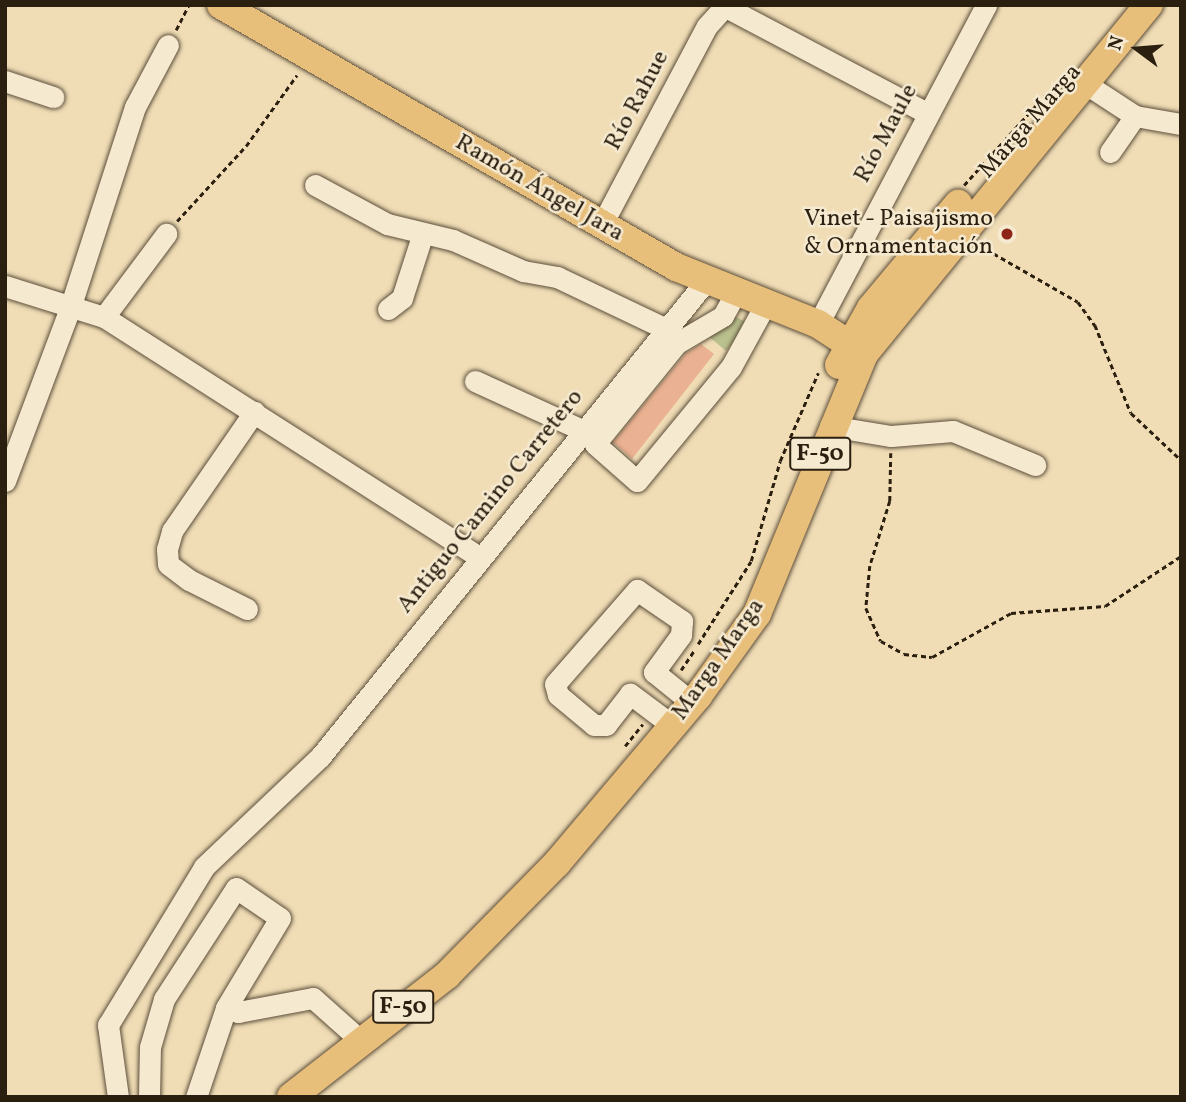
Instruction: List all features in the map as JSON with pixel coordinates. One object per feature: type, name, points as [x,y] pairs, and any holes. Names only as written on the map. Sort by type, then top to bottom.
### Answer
[{"type":"main road","name":"Ramón Ángel Jara","points":[[221,5],[601,226],[705,282],[818,324],[857,349]]},
{"type":"main road","name":"Marga Marga","points":[[509,910],[744,600],[811,423],[934,231],[1133,5]]},
{"type":"main road","name":"Marga Marga","points":[[291,1097],[359,1039],[447,975],[557,863],[659,744],[757,614],[857,349],[1086,84],[1149,5]]},
{"type":"street","name":"Río Maule","points":[[818,324],[986,5]]},
{"type":"street","points":[[724,6],[928,113]]},
{"type":"street","name":"Río Rahue","points":[[601,226],[707,26],[724,6]]},
{"type":"street","points":[[5,481],[70,308],[135,107],[168,45]]},
{"type":"street","points":[[5,81],[53,97]]},
{"type":"street","points":[[1086,84],[1135,116],[1181,124]]},
{"type":"street","points":[[1110,152],[1135,116]]},
{"type":"street","points":[[315,185],[387,224],[453,240],[523,271],[557,276],[666,329]]},
{"type":"street","points":[[388,309],[402,298],[423,233]]},
{"type":"street","points":[[104,317],[166,234]]},
{"type":"street","name":"Antiguo Camino Carretero","points":[[118,1097],[108,1025],[204,867],[320,757],[582,430],[705,282]]},
{"type":"street","points":[[5,286],[104,317],[480,557]]},
{"type":"street","points":[[735,294],[723,316],[677,343],[595,444],[636,481],[731,367],[765,305]]},
{"type":"street","points":[[475,381],[582,430]]},
{"type":"street","points":[[247,609],[188,580],[168,564],[167,549],[172,531],[254,412]]},
{"type":"street","points":[[830,426],[891,436],[953,431],[1035,464]]},
{"type":"street","points":[[657,714],[630,694],[606,725],[594,725],[558,695],[555,684],[637,590],[682,621],[681,635],[654,672],[676,690]]},
{"type":"street","points":[[149,1097],[150,1047],[164,999],[236,888],[280,918],[226,1008],[197,1097]]},
{"type":"street","points":[[226,1008],[238,1013],[313,998],[359,1039]]},
{"type":"path","points":[[168,45],[189,5]]},
{"type":"path","points":[[166,234],[246,146],[310,57]]},
{"type":"path","points":[[955,194],[1056,83]]},
{"type":"path","points":[[958,233],[1078,302],[1095,325],[1130,413],[1181,460]]},
{"type":"path","points":[[676,690],[751,561],[780,461],[820,369]]},
{"type":"path","points":[[891,436],[890,501],[870,566],[866,608],[881,641],[904,654],[932,657],[1011,613],[1105,606],[1181,556]]},
{"type":"path","points":[[620,754],[657,714]]},
{"type":"green space","points":[[728,313],[748,323],[726,351],[707,335]]},
{"type":"building","points":[[701,344],[714,354],[632,459],[613,442],[686,353]]},
{"type":"place","name":"Vinet - Paisajismo & Ornamentación","points":[[1007,234]]}]
